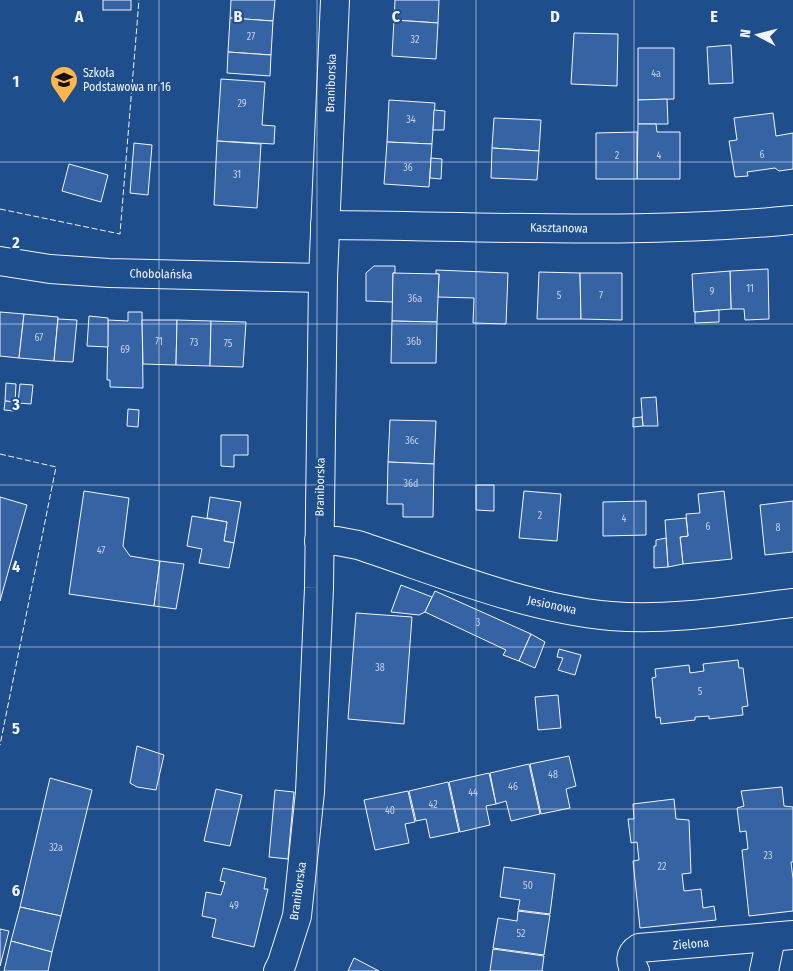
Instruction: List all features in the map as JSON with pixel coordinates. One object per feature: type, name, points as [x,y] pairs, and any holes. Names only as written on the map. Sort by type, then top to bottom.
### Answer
[{"type":"street","name":"Braniborska","points":[[278,971],[296,916],[310,792],[319,588],[323,278],[335,0]]},
{"type":"street","name":"Kasztanowa","points":[[326,226],[628,228],[724,225],[793,220]]},
{"type":"street","name":"Chobolańska","points":[[0,261],[50,269],[109,273],[323,278]]},
{"type":"street","name":"Jesionowa","points":[[319,541],[338,541],[358,545],[530,601],[568,610],[648,617],[680,616],[793,603]]},
{"type":"street","name":"Zielona","points":[[635,971],[631,957],[633,952],[639,948],[782,937]]},
{"type":"street","name":"Zielona","points":[[764,971],[782,937]]},
{"type":"building","points":[[103,0],[131,0],[131,10],[103,10]]},
{"type":"building","points":[[231,0],[275,0],[273,21],[230,18]]},
{"type":"building","points":[[395,0],[439,0],[438,23],[394,20]]},
{"type":"building","points":[[230,18],[273,21],[271,55],[228,52]]},
{"type":"building","points":[[394,20],[438,23],[436,59],[392,56]]},
{"type":"building","points":[[574,33],[618,34],[617,86],[571,84]]},
{"type":"building","points":[[731,45],[733,83],[709,84],[707,47]]},
{"type":"building","points":[[638,48],[674,48],[674,99],[638,100]]},
{"type":"building","points":[[228,52],[271,55],[270,76],[227,73]]},
{"type":"building","points":[[221,79],[265,82],[262,125],[275,126],[274,144],[217,141]]},
{"type":"building","points":[[667,99],[668,124],[638,124],[638,100]]},
{"type":"building","points":[[389,100],[435,103],[432,144],[387,142]]},
{"type":"building","points":[[434,110],[445,111],[444,130],[433,130]]},
{"type":"building","points":[[773,113],[776,136],[793,133],[793,169],[779,171],[775,168],[747,172],[748,176],[735,177],[729,141],[737,140],[734,118]]},
{"type":"building","points":[[494,118],[541,120],[539,151],[492,148]]},
{"type":"building","points":[[638,124],[656,124],[657,132],[680,132],[680,179],[637,179]]},
{"type":"building","points":[[637,132],[637,179],[596,179],[596,133]]},
{"type":"building","points":[[217,141],[261,144],[257,208],[214,205]]},
{"type":"building","points":[[387,142],[432,144],[429,187],[384,184]]},
{"type":"building","points":[[134,143],[152,145],[148,195],[130,193]]},
{"type":"building","points":[[492,148],[539,151],[537,180],[491,178]]},
{"type":"building","points":[[431,158],[442,159],[441,179],[430,178]]},
{"type":"building","points":[[69,164],[108,175],[101,202],[62,191]]},
{"type":"building","points":[[374,266],[395,266],[395,273],[393,273],[393,302],[366,301],[366,273]]},
{"type":"building","points":[[768,269],[769,319],[745,320],[744,309],[731,309],[730,271]]},
{"type":"building","points":[[436,270],[508,273],[506,324],[473,323],[474,298],[438,297],[439,274],[436,274]]},
{"type":"building","points":[[730,271],[731,309],[694,312],[692,274]]},
{"type":"building","points":[[539,272],[580,273],[581,319],[537,319]]},
{"type":"building","points":[[393,273],[439,274],[437,322],[392,321]]},
{"type":"building","points":[[580,273],[622,273],[622,320],[581,319]]},
{"type":"building","points":[[719,310],[719,322],[695,323],[695,312]]},
{"type":"building","points":[[0,312],[24,314],[19,358],[0,356]]},
{"type":"building","points":[[128,312],[142,312],[143,388],[110,387],[110,380],[107,380],[108,320],[128,321]]},
{"type":"building","points":[[24,314],[58,317],[54,361],[19,358]]},
{"type":"building","points":[[89,316],[108,318],[108,347],[87,346]]},
{"type":"building","points":[[58,319],[77,320],[73,362],[54,361]]},
{"type":"building","points":[[142,320],[177,320],[176,365],[143,364]]},
{"type":"building","points":[[177,320],[211,321],[210,366],[176,365]]},
{"type":"building","points":[[211,321],[246,322],[243,367],[210,366]]},
{"type":"building","points":[[392,321],[437,322],[436,363],[391,363]]},
{"type":"building","points":[[6,383],[16,384],[15,402],[5,401]]},
{"type":"building","points":[[20,384],[33,385],[31,404],[18,403]]},
{"type":"building","points":[[656,397],[658,426],[643,426],[641,398]]},
{"type":"building","points":[[5,401],[15,402],[14,411],[4,410]]},
{"type":"building","points":[[128,409],[139,410],[138,427],[127,426]]},
{"type":"building","points":[[642,417],[643,426],[633,427],[633,418]]},
{"type":"building","points":[[390,420],[436,421],[434,464],[388,462]]},
{"type":"building","points":[[221,435],[248,435],[248,455],[234,455],[234,467],[221,466]]},
{"type":"building","points":[[388,462],[434,464],[433,517],[403,517],[403,504],[387,504]]},
{"type":"building","points":[[476,485],[494,485],[494,511],[476,510]]},
{"type":"building","points":[[84,491],[129,498],[123,546],[130,556],[160,561],[154,606],[69,594]]},
{"type":"building","points":[[524,491],[561,494],[557,541],[519,538]]},
{"type":"building","points":[[724,491],[732,559],[683,564],[680,537],[688,536],[686,514],[700,513],[698,494]]},
{"type":"building","points":[[0,497],[27,505],[0,601]]},
{"type":"building","points":[[210,497],[241,502],[234,543],[224,541],[227,522],[207,518]]},
{"type":"building","points":[[646,501],[646,535],[603,536],[603,502]]},
{"type":"building","points":[[793,501],[793,552],[765,555],[760,505]]},
{"type":"building","points":[[192,516],[227,522],[224,541],[234,543],[229,568],[199,563],[202,549],[187,546]]},
{"type":"building","points":[[686,518],[688,536],[680,537],[683,564],[668,567],[665,520]]},
{"type":"building","points":[[666,538],[668,567],[654,568],[654,546],[656,546],[656,540]]},
{"type":"building","points":[[160,561],[184,564],[176,609],[154,606]]},
{"type":"building","points":[[401,585],[432,597],[425,612],[419,615],[391,612]]},
{"type":"building","points":[[435,591],[531,634],[519,661],[503,655],[506,650],[425,612]]},
{"type":"building","points":[[356,613],[412,617],[404,724],[348,719]]},
{"type":"building","points":[[531,634],[545,642],[535,668],[519,661]]},
{"type":"building","points":[[559,649],[581,655],[575,675],[558,670],[563,658],[557,657]]},
{"type":"building","points":[[738,660],[739,668],[743,668],[748,706],[742,707],[743,715],[709,719],[709,716],[695,717],[695,720],[661,724],[660,717],[656,718],[652,678],[656,677],[655,669],[689,665],[690,673],[704,671],[703,664]]},
{"type":"building","points":[[558,695],[561,728],[538,730],[535,697]]},
{"type":"building","points":[[137,746],[164,755],[156,790],[137,787],[130,783]]},
{"type":"building","points":[[569,756],[576,786],[566,789],[570,808],[541,814],[530,764]]},
{"type":"building","points":[[529,764],[540,814],[511,821],[506,801],[496,804],[490,773]]},
{"type":"building","points":[[489,773],[496,804],[486,806],[490,825],[460,832],[449,782]]},
{"type":"building","points":[[50,778],[92,790],[61,916],[20,907]]},
{"type":"building","points":[[448,782],[459,832],[430,838],[426,819],[416,821],[409,791]]},
{"type":"building","points":[[782,787],[784,806],[793,807],[793,862],[791,862],[793,911],[749,916],[742,850],[748,849],[746,831],[740,832],[737,808],[744,806],[741,791]]},
{"type":"building","points":[[216,789],[242,795],[230,846],[204,841]]},
{"type":"building","points":[[275,790],[294,792],[288,859],[269,857]]},
{"type":"building","points":[[408,791],[415,822],[405,824],[409,843],[375,850],[364,800]]},
{"type":"building","points":[[674,799],[676,819],[689,820],[691,873],[682,874],[684,891],[701,889],[703,908],[714,906],[716,920],[640,928],[633,861],[639,860],[637,842],[631,843],[628,819],[634,819],[633,804]]},
{"type":"building","points":[[504,867],[555,874],[550,914],[518,910],[520,900],[500,897]]},
{"type":"building","points":[[223,868],[266,878],[264,889],[268,889],[254,947],[212,937],[216,919],[202,916],[206,892],[221,895],[225,882],[220,881]]},
{"type":"building","points":[[20,907],[61,916],[52,952],[11,941]]},
{"type":"building","points":[[518,911],[550,915],[544,955],[493,948],[498,918],[517,921]]},
{"type":"building","points":[[0,929],[9,931],[0,966]]},
{"type":"building","points":[[11,941],[52,952],[48,971],[4,971]]},
{"type":"building","points":[[493,949],[544,956],[542,971],[490,971]]},
{"type":"building","points":[[354,958],[379,971],[348,971]]},
{"type":"fence","points":[[0,209],[120,234],[139,0]]},
{"type":"fence","points":[[0,454],[56,467],[0,745]]},
{"type":"place","name":"Szkoła Podstawowa nr 16","points":[[64,104]]}]
